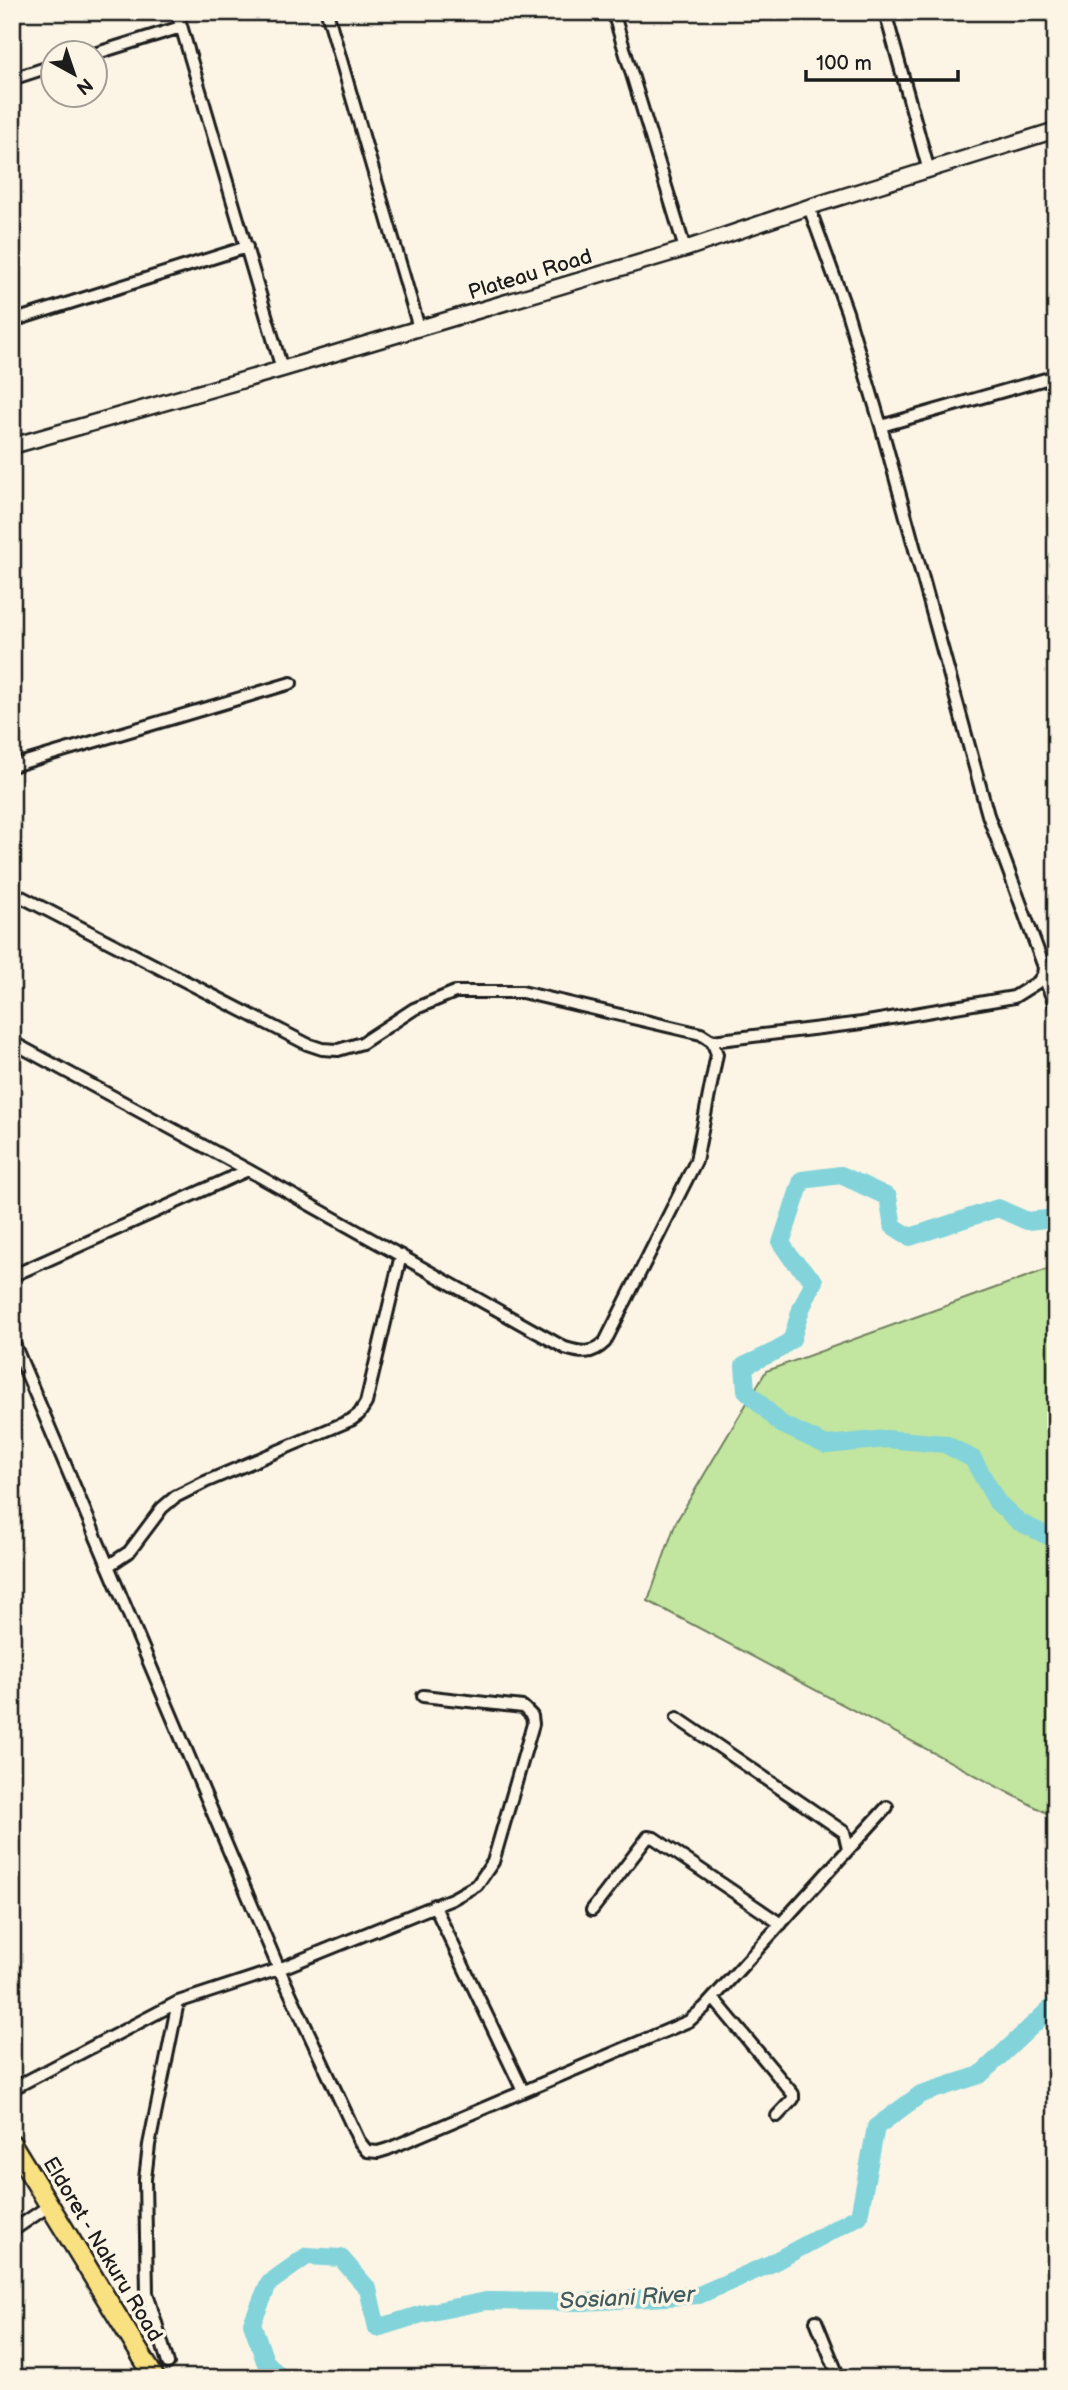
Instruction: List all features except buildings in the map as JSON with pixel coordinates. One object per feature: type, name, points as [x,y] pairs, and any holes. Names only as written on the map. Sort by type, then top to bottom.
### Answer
[{"type":"highway","name":"Eldoret - Nakuru Road","points":[[12,2144],[155,2378]]},
{"type":"street","points":[[177,12],[282,369]]},
{"type":"street","points":[[327,12],[419,328]]},
{"type":"street","points":[[613,12],[685,249]]},
{"type":"street","points":[[884,12],[929,170]]},
{"type":"street","points":[[108,50],[181,27]]},
{"type":"street","points":[[12,79],[38,71]]},
{"type":"street","name":"Plateau Road","points":[[12,446],[685,249],[809,207],[1056,130]]},
{"type":"street","points":[[809,207],[851,326],[881,426],[988,815],[1056,1007]]},
{"type":"street","points":[[12,321],[247,247]]},
{"type":"street","points":[[881,426],[1056,376]]},
{"type":"street","points":[[12,766],[291,683]]},
{"type":"street","points":[[12,892],[307,1044],[323,1049],[338,1050],[362,1043],[414,1010],[455,992],[522,992],[701,1034],[712,1041],[717,1054],[696,1161],[614,1328],[598,1349],[582,1353],[565,1348],[248,1170],[12,1042]]},
{"type":"street","points":[[712,1041],[862,1023],[1014,998],[1033,987],[1043,975]]},
{"type":"street","points":[[12,1276],[248,1170]]},
{"type":"street","points":[[108,1566],[129,1552],[162,1508],[175,1497],[351,1420],[359,1414],[366,1403],[401,1255]]},
{"type":"street","points":[[12,1339],[279,1969],[359,2141],[367,2151],[383,2151],[689,2021],[887,1807]]},
{"type":"street","points":[[12,2089],[178,2002],[279,1969],[477,1885],[493,1862],[533,1724],[533,1716],[523,1707],[423,1696]]},
{"type":"street","points":[[677,1718],[844,1832],[848,1849]]},
{"type":"street","points":[[592,1910],[648,1837],[654,1838],[780,1924]]},
{"type":"street","points":[[434,1905],[523,2091]]},
{"type":"street","points":[[713,1998],[793,2094],[793,2099],[776,2116]]},
{"type":"street","points":[[169,2363],[147,2293],[145,2179],[149,2145],[178,2002]]},
{"type":"street","points":[[12,2231],[50,2205]]},
{"type":"street","points":[[816,2320],[839,2378]]},
{"type":"green space","points":[[1056,1266],[1056,1818],[648,1601],[676,1522],[766,1371]]},
{"type":"waterway","name":"Sosiani River","points":[[1056,1218],[1027,1221],[998,1208],[910,1237],[893,1226],[888,1197],[841,1175],[802,1180],[781,1243],[792,1259],[814,1281],[801,1309],[792,1339],[778,1350],[744,1366],[746,1390],[781,1424],[826,1445],[886,1439],[945,1444],[973,1459],[997,1502],[1019,1522],[1056,1540]]},
{"type":"waterway","name":"Sosiani River","points":[[281,2378],[265,2361],[252,2323],[269,2283],[307,2256],[341,2258],[368,2289],[377,2328],[422,2314],[486,2301],[584,2302],[699,2295],[770,2264],[859,2216],[876,2127],[921,2094],[980,2075],[1056,2003]]}]
